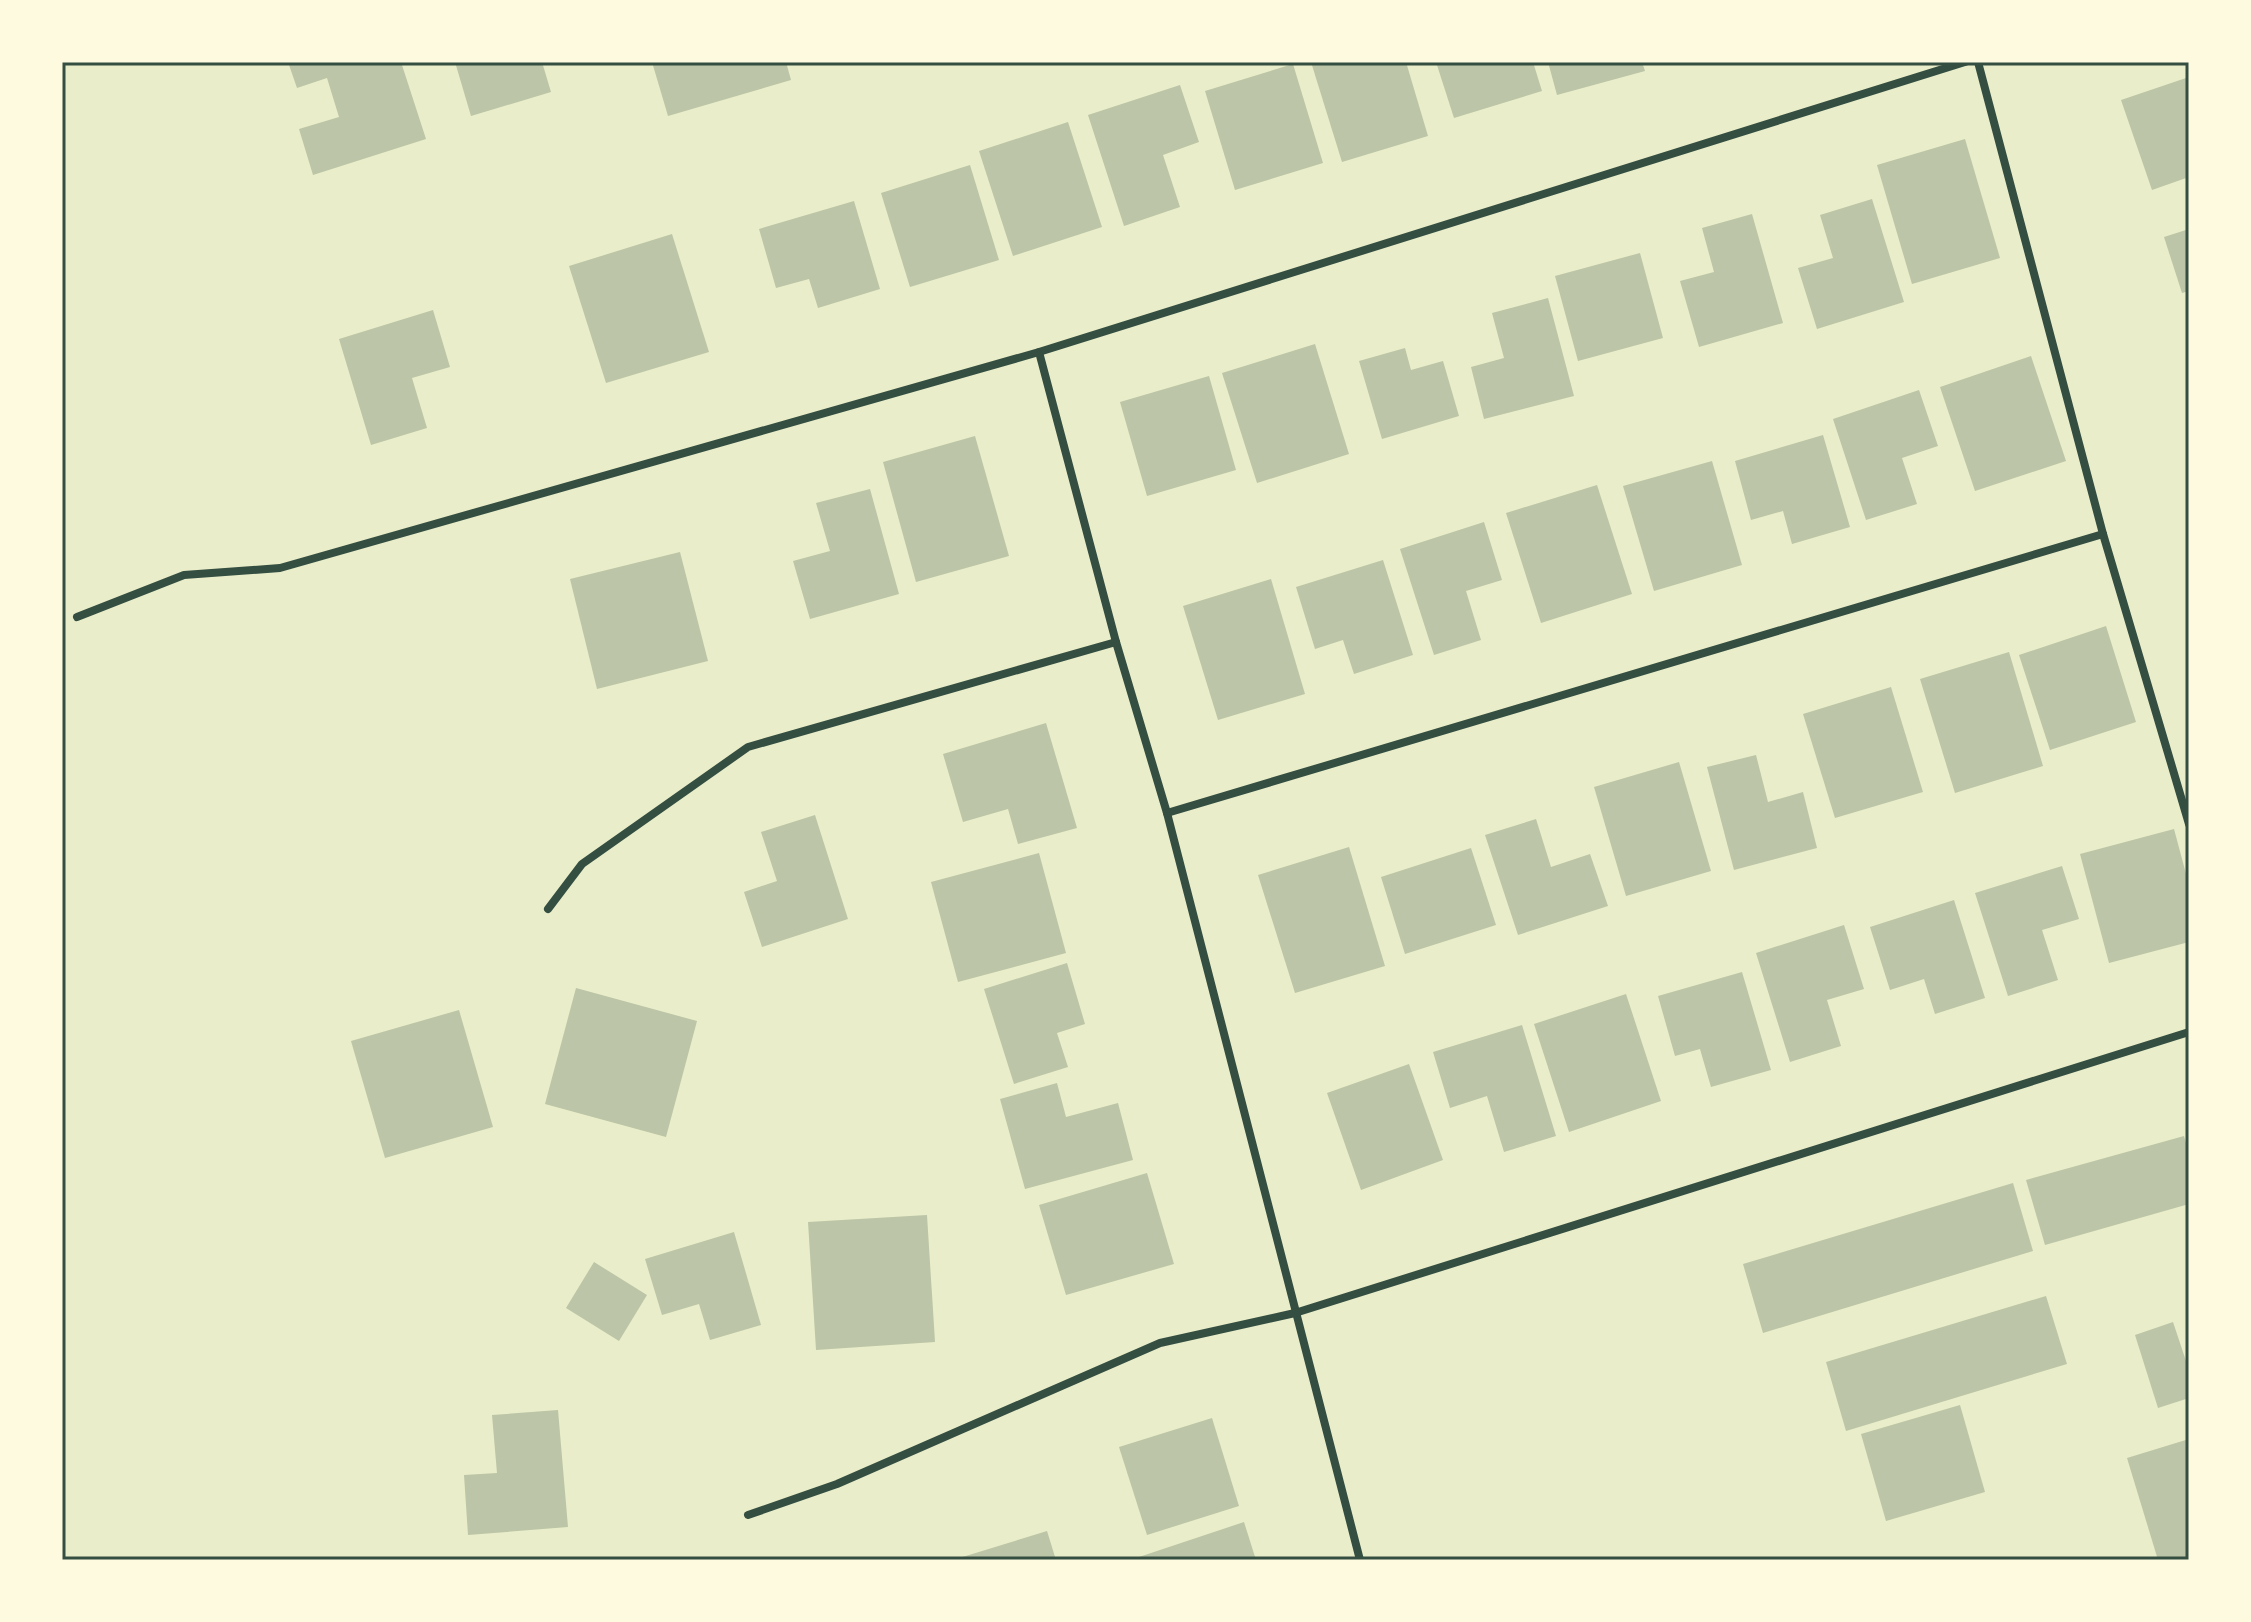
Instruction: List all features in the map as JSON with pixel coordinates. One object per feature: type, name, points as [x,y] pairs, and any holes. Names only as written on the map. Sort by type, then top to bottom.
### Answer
[{"type":"street","points":[[77,617],[184,575],[280,568],[1039,352],[1965,62]]},
{"type":"street","points":[[1978,62],[2103,534],[2189,824]]},
{"type":"street","points":[[1039,352],[1116,642],[1167,813],[1360,1560]]},
{"type":"street","points":[[1167,813],[2103,534]]},
{"type":"street","points":[[548,909],[582,864],[748,747],[1116,642]]},
{"type":"street","points":[[748,1515],[837,1484],[1160,1343],[1295,1313],[2189,1032]]},
{"type":"building","points":[[288,62],[401,62],[426,139],[313,175],[299,129],[339,117],[327,78],[297,88]]},
{"type":"building","points":[[455,62],[542,62],[551,92],[471,116]]},
{"type":"building","points":[[652,62],[786,62],[791,80],[668,116]]},
{"type":"building","points":[[1311,62],[1406,62],[1428,136],[1342,162]]},
{"type":"building","points":[[1436,62],[1533,62],[1542,91],[1454,118]]},
{"type":"building","points":[[1548,62],[1642,62],[1645,71],[1557,95]]},
{"type":"building","points":[[1293,64],[1323,163],[1235,190],[1205,91]]},
{"type":"building","points":[[2189,77],[2189,177],[2152,190],[2121,100]]},
{"type":"building","points":[[1180,85],[1199,142],[1163,155],[1180,207],[1124,226],[1088,115]]},
{"type":"building","points":[[1068,122],[1102,227],[1013,256],[979,151]]},
{"type":"building","points":[[1965,139],[2000,258],[1912,284],[1877,165]]},
{"type":"building","points":[[970,165],[999,260],[910,287],[881,193]]},
{"type":"building","points":[[1872,199],[1904,302],[1817,329],[1798,268],[1833,258],[1820,215]]},
{"type":"building","points":[[854,201],[880,289],[818,308],[809,279],[776,288],[759,229]]},
{"type":"building","points":[[1752,214],[1783,323],[1699,347],[1680,281],[1714,272],[1702,228]]},
{"type":"building","points":[[2189,229],[2189,291],[2182,293],[2164,237]]},
{"type":"building","points":[[672,234],[709,352],[606,383],[569,266]]},
{"type":"building","points":[[1640,253],[1663,338],[1578,361],[1555,276]]},
{"type":"building","points":[[1548,298],[1574,396],[1484,419],[1471,367],[1504,358],[1492,313]]},
{"type":"building","points":[[433,310],[450,367],[412,378],[427,428],[371,445],[339,339]]},
{"type":"building","points":[[1315,344],[1349,454],[1257,483],[1222,373]]},
{"type":"building","points":[[1405,348],[1411,370],[1443,361],[1459,416],[1382,439],[1359,361]]},
{"type":"building","points":[[2031,356],[2066,461],[1975,491],[1940,387]]},
{"type":"building","points":[[1209,376],[1236,470],[1147,496],[1120,402]]},
{"type":"building","points":[[1919,390],[1938,446],[1902,458],[1917,504],[1866,520],[1833,419]]},
{"type":"building","points":[[1823,435],[1850,527],[1792,544],[1783,511],[1751,520],[1735,461]]},
{"type":"building","points":[[975,436],[1009,556],[916,582],[883,462]]},
{"type":"building","points":[[1712,461],[1742,565],[1654,591],[1623,486]]},
{"type":"building","points":[[1597,485],[1632,594],[1541,623],[1506,513]]},
{"type":"building","points":[[870,489],[899,594],[810,619],[793,561],[830,551],[816,503]]},
{"type":"building","points":[[1484,522],[1502,580],[1466,591],[1481,640],[1434,655],[1400,549]]},
{"type":"building","points":[[680,552],[708,661],[597,689],[570,579]]},
{"type":"building","points":[[1383,560],[1413,655],[1354,674],[1343,640],[1315,649],[1296,587]]},
{"type":"building","points":[[1271,579],[1305,694],[1218,720],[1183,606]]},
{"type":"building","points":[[2106,626],[2136,722],[2050,750],[2019,655]]},
{"type":"building","points":[[2009,652],[2043,766],[1955,793],[1920,679]]},
{"type":"building","points":[[1891,687],[1923,792],[1835,818],[1803,714]]},
{"type":"building","points":[[1046,723],[1077,828],[1018,844],[1008,809],[963,822],[943,754]]},
{"type":"building","points":[[1756,755],[1768,802],[1803,792],[1817,848],[1734,870],[1707,767]]},
{"type":"building","points":[[1679,762],[1711,871],[1626,896],[1594,787]]},
{"type":"building","points":[[815,815],[848,919],[762,947],[744,892],[777,881],[761,832]]},
{"type":"building","points":[[1536,819],[1551,867],[1590,854],[1608,906],[1518,935],[1485,835]]},
{"type":"building","points":[[2174,829],[2189,885],[2189,942],[2109,963],[2080,854]]},
{"type":"building","points":[[1349,847],[1385,966],[1295,993],[1258,875]]},
{"type":"building","points":[[1471,848],[1496,925],[1405,954],[1381,877]]},
{"type":"building","points":[[1039,853],[1066,953],[958,982],[931,882]]},
{"type":"building","points":[[2062,866],[2079,919],[2042,930],[2058,980],[2008,996],[1975,893]]},
{"type":"building","points":[[1954,900],[1985,998],[1935,1014],[1924,979],[1890,990],[1870,927]]},
{"type":"building","points":[[1844,925],[1864,989],[1827,1000],[1841,1046],[1790,1062],[1756,953]]},
{"type":"building","points":[[1067,963],[1085,1024],[1057,1033],[1068,1067],[1014,1084],[984,989]]},
{"type":"building","points":[[1742,972],[1771,1070],[1711,1087],[1700,1049],[1675,1056],[1658,996]]},
{"type":"building","points":[[576,988],[697,1021],[666,1137],[545,1104]]},
{"type":"building","points":[[1626,994],[1661,1101],[1569,1132],[1534,1024]]},
{"type":"building","points":[[459,1010],[493,1127],[385,1158],[351,1041]]},
{"type":"building","points":[[1522,1025],[1556,1136],[1504,1152],[1487,1096],[1450,1108],[1433,1052]]},
{"type":"building","points":[[1409,1064],[1443,1160],[1361,1190],[1327,1093]]},
{"type":"building","points":[[1057,1083],[1066,1117],[1118,1103],[1133,1160],[1025,1189],[1000,1099]]},
{"type":"building","points":[[2184,1136],[2189,1153],[2189,1204],[2045,1245],[2026,1180]]},
{"type":"building","points":[[1147,1173],[1174,1264],[1066,1295],[1039,1205]]},
{"type":"building","points":[[2013,1183],[2033,1251],[1763,1333],[1743,1264]]},
{"type":"building","points":[[927,1215],[935,1342],[816,1350],[808,1222]]},
{"type":"building","points":[[734,1232],[761,1325],[710,1340],[699,1304],[662,1315],[645,1259]]},
{"type":"building","points":[[594,1262],[647,1295],[619,1341],[566,1308]]},
{"type":"building","points":[[2046,1296],[2067,1364],[1846,1431],[1826,1362]]},
{"type":"building","points":[[2173,1322],[2189,1370],[2189,1398],[2158,1408],[2135,1335]]},
{"type":"building","points":[[1960,1405],[1985,1492],[1886,1521],[1861,1434]]},
{"type":"building","points":[[558,1410],[568,1527],[468,1535],[464,1475],[497,1473],[492,1415]]},
{"type":"building","points":[[1212,1418],[1239,1506],[1147,1535],[1119,1447]]},
{"type":"building","points":[[2189,1439],[2189,1560],[2158,1560],[2127,1458]]},
{"type":"building","points":[[1244,1522],[1256,1560],[1133,1560],[1133,1559]]},
{"type":"building","points":[[1047,1531],[1056,1560],[956,1560],[956,1559]]}]
